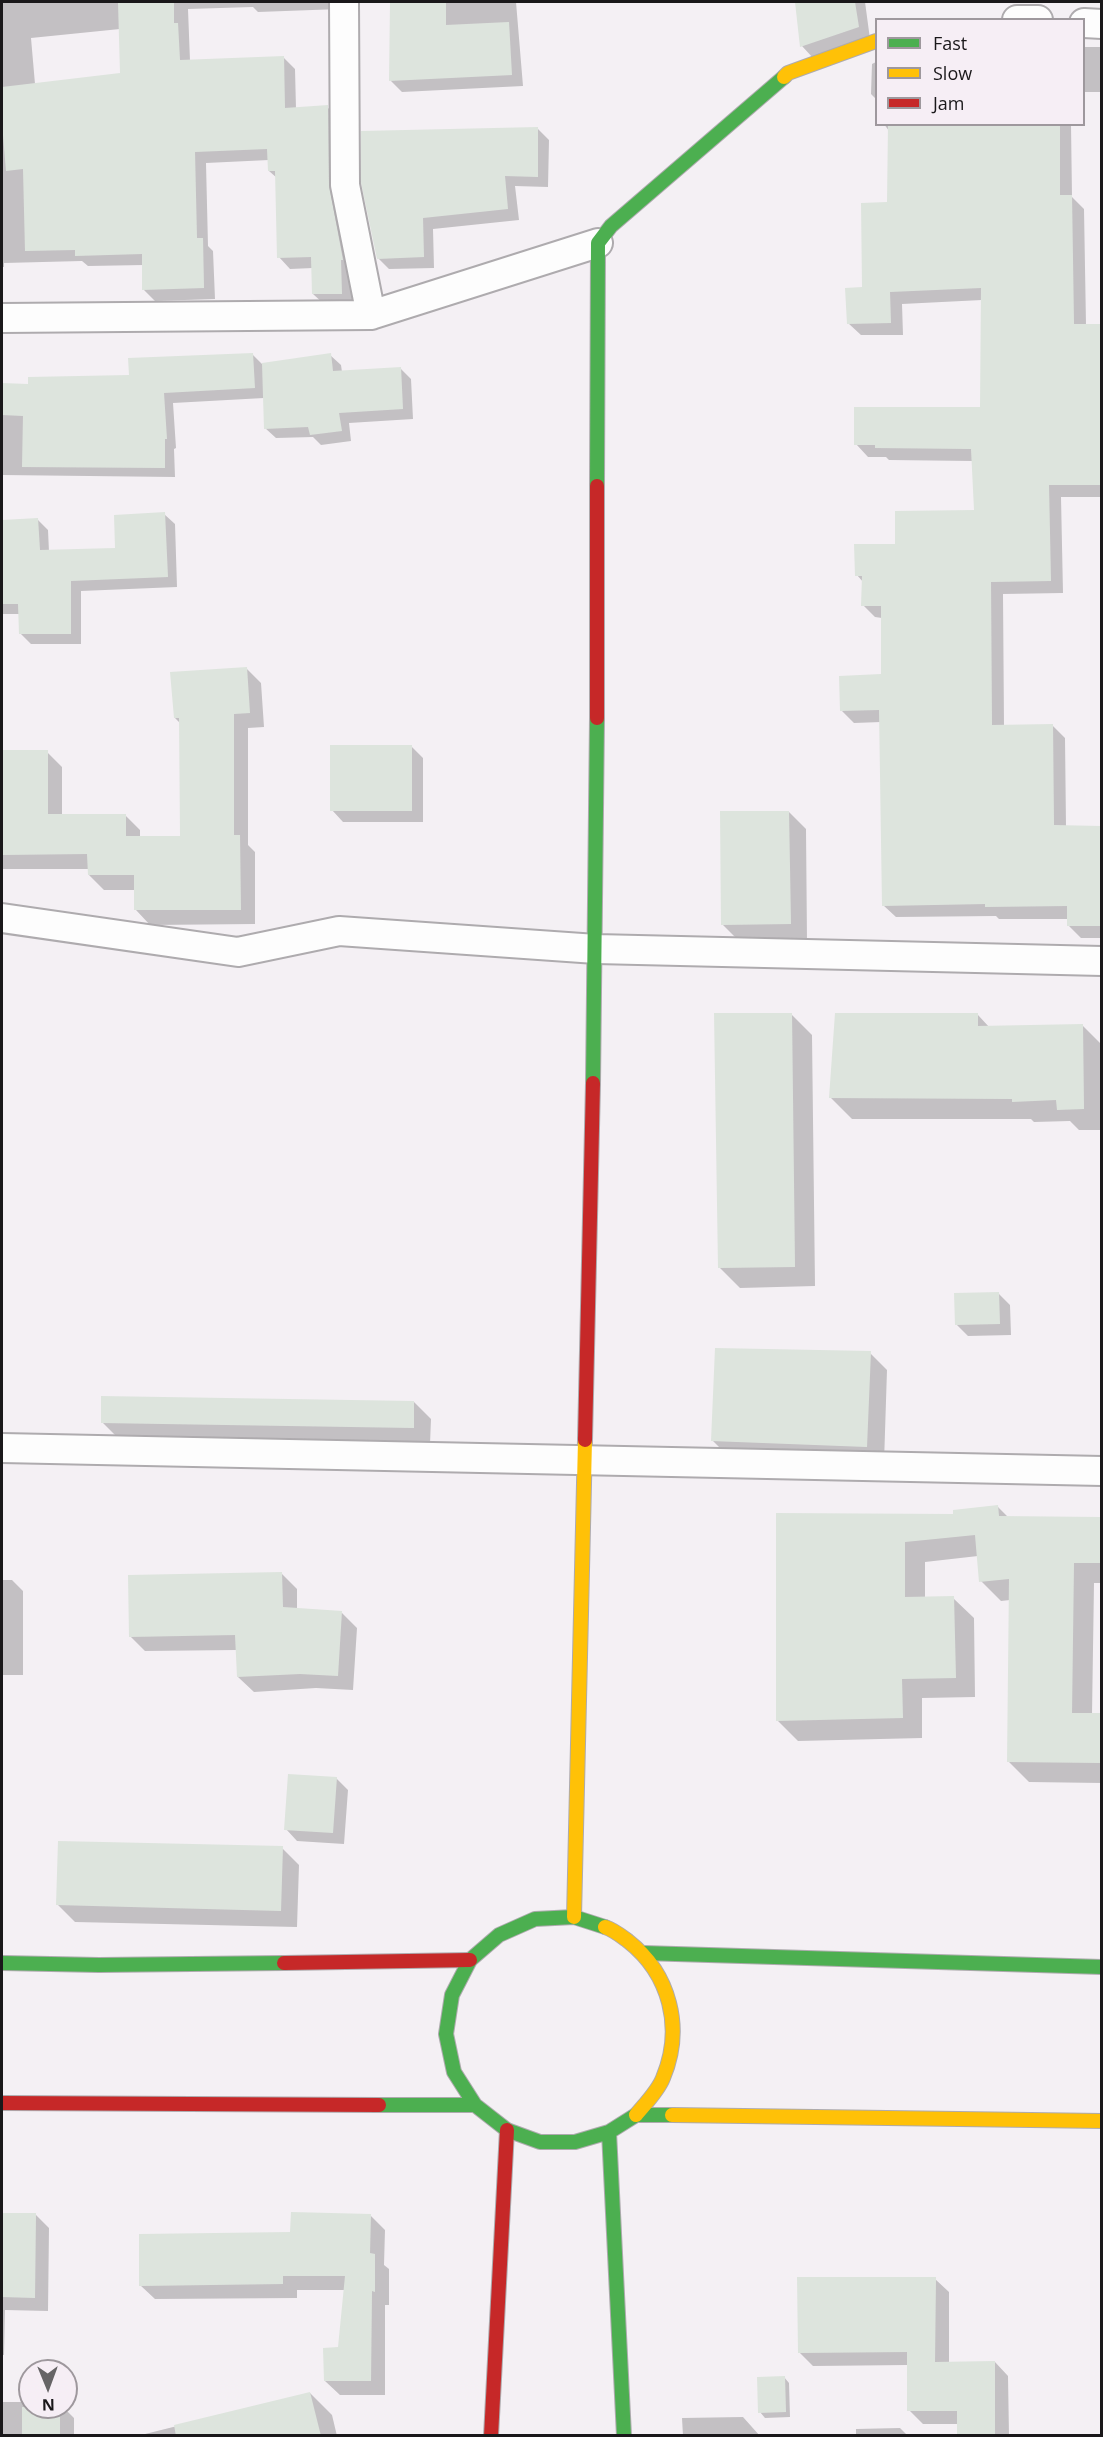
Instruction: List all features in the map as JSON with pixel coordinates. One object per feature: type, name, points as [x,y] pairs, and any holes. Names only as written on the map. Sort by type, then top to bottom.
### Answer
[{"type":"street","points":[[344,2],[345,185],[371,315]]},
{"type":"street","points":[[1085,23],[1101,24]]},
{"type":"street","points":[[2,318],[371,315],[598,243],[611,226],[788,73],[875,41]]},
{"type":"street","points":[[574,1917],[596,949],[598,243]]},
{"type":"street","points":[[2,918],[238,952],[339,931],[596,949],[1101,961]]},
{"type":"street","points":[[2,1448],[1101,1471]]},
{"type":"street","points":[[574,1917],[612,1929],[643,1953],[667,1991],[674,2035],[663,2079],[636,2115],[609,2132],[575,2142],[540,2142],[507,2130],[475,2105],[454,2072],[446,2034],[452,1995],[470,1960],[499,1935],[535,1919],[574,1917]]},
{"type":"street","points":[[643,1953],[1101,1967]]},
{"type":"street","points":[[2,1963],[99,1965],[470,1960]]},
{"type":"street","points":[[2,2103],[475,2105]]},
{"type":"street","points":[[636,2115],[1101,2121]]},
{"type":"street","points":[[491,2436],[507,2130]]},
{"type":"street","points":[[609,2132],[624,2436]]},
{"type":"building","points":[[118,2],[174,2],[174,23],[178,23],[180,60],[284,56],[285,108],[328,105],[329,185],[343,260],[341,260],[342,294],[312,294],[311,257],[277,258],[275,171],[268,171],[267,149],[195,152],[197,238],[203,238],[204,288],[142,290],[142,254],[75,256],[75,250],[25,251],[23,169],[6,171],[2,87],[120,73]]},
{"type":"building","points":[[390,2],[446,2],[446,25],[509,22],[512,75],[389,81]]},
{"type":"building","points":[[795,2],[855,2],[859,27],[800,47]]},
{"type":"building","points":[[888,126],[1060,126],[1060,195],[1072,195],[1074,324],[1101,324],[1101,485],[1049,485],[1051,581],[991,582],[992,725],[1053,724],[1054,825],[1101,826],[1101,926],[1067,926],[1067,906],[985,907],[985,904],[882,906],[879,710],[840,711],[839,676],[881,674],[881,606],[861,606],[862,576],[855,576],[854,544],[895,544],[895,511],[974,510],[971,449],[875,448],[875,445],[854,445],[854,407],[980,407],[981,288],[890,292],[891,323],[847,324],[845,288],[862,287],[861,203],[887,202]]},
{"type":"building","points":[[538,127],[538,177],[505,176],[508,209],[423,218],[424,257],[377,259],[361,183],[361,131]]},
{"type":"building","points":[[253,353],[255,388],[164,393],[167,439],[165,439],[165,468],[22,467],[23,416],[2,415],[2,383],[28,384],[28,377],[129,375],[128,358]]},
{"type":"building","points":[[331,353],[333,371],[401,367],[403,409],[339,413],[342,431],[310,435],[308,427],[264,429],[262,363]]},
{"type":"building","points":[[165,512],[168,577],[71,581],[71,634],[19,634],[18,604],[2,604],[2,520],[38,518],[40,550],[115,548],[114,515]]},
{"type":"building","points":[[247,667],[250,713],[234,714],[234,835],[240,835],[241,910],[134,910],[134,875],[88,875],[87,854],[2,855],[2,750],[48,750],[48,814],[126,814],[126,836],[180,836],[179,718],[174,718],[170,672]]},
{"type":"building","points":[[330,745],[412,745],[412,811],[330,811]]},
{"type":"building","points":[[720,811],[789,811],[791,924],[721,925]]},
{"type":"building","points":[[714,1013],[792,1013],[795,1267],[718,1268]]},
{"type":"building","points":[[835,1013],[978,1013],[978,1026],[1083,1024],[1084,1109],[1057,1110],[1056,1100],[1012,1102],[1012,1099],[829,1098]]},
{"type":"building","points":[[999,1292],[1000,1324],[955,1325],[954,1293]]},
{"type":"building","points":[[715,1348],[871,1351],[867,1447],[711,1441]]},
{"type":"building","points":[[101,1396],[414,1401],[414,1428],[101,1423]]},
{"type":"building","points":[[998,1505],[999,1516],[1101,1517],[1101,1563],[1074,1563],[1072,1713],[1101,1713],[1101,1763],[1007,1762],[1009,1579],[979,1582],[975,1535],[905,1542],[905,1597],[954,1596],[956,1678],[902,1679],[903,1718],[776,1721],[776,1513],[953,1514],[953,1510]]},
{"type":"building","points":[[282,1572],[283,1607],[342,1611],[338,1676],[300,1674],[237,1677],[235,1635],[129,1637],[128,1575]]},
{"type":"building","points":[[288,1774],[337,1777],[333,1833],[284,1830]]},
{"type":"building","points":[[58,1841],[283,1846],[281,1911],[56,1905]]},
{"type":"building","points":[[291,2212],[371,2214],[370,2253],[375,2254],[375,2292],[372,2291],[371,2381],[324,2381],[323,2348],[338,2347],[345,2276],[283,2276],[283,2284],[139,2286],[139,2234],[290,2232]]},
{"type":"building","points":[[2,2213],[36,2213],[35,2298],[2,2297]]},
{"type":"building","points":[[797,2277],[936,2277],[935,2362],[995,2361],[995,2436],[957,2436],[957,2411],[907,2411],[907,2352],[798,2353]]},
{"type":"building","points":[[785,2376],[786,2412],[758,2413],[757,2377]]},
{"type":"building","points":[[310,2392],[321,2436],[176,2436],[174,2425]]},
{"type":"building","points":[[22,2419],[60,2419],[60,2436],[22,2436]]},
{"type":"traffic: fast","points":[[597,486],[598,243],[611,226],[784,77]]},
{"type":"traffic: fast","points":[[593,1083],[597,718]]},
{"type":"traffic: fast","points":[[605,1927],[574,1917],[535,1919],[499,1935],[470,1960],[452,1995],[446,2034],[454,2072],[475,2105],[507,2130],[540,2142],[575,2142],[609,2132],[636,2115],[672,2115]]},
{"type":"traffic: fast","points":[[643,1953],[1102,1967]]},
{"type":"traffic: fast","points":[[2,1963],[99,1965],[284,1963]]},
{"type":"traffic: fast","points":[[379,2105],[475,2105]]},
{"type":"traffic: fast","points":[[609,2132],[624,2436]]},
{"type":"traffic: slow","points":[[784,77],[788,73],[875,41]]},
{"type":"traffic: slow","points":[[574,1917],[585,1440]]},
{"type":"traffic: slow","points":[[605,1927],[628,1941],[654,1969],[669,2003],[672,2021],[672,2040],[663,2078],[655,2093],[636,2115]]},
{"type":"traffic: slow","points":[[672,2115],[1102,2121]]},
{"type":"traffic: jam","points":[[597,486],[597,718]]},
{"type":"traffic: jam","points":[[585,1440],[593,1083]]},
{"type":"traffic: jam","points":[[284,1963],[470,1960]]},
{"type":"traffic: jam","points":[[2,2103],[379,2105]]},
{"type":"traffic: jam","points":[[491,2436],[507,2130]]}]
